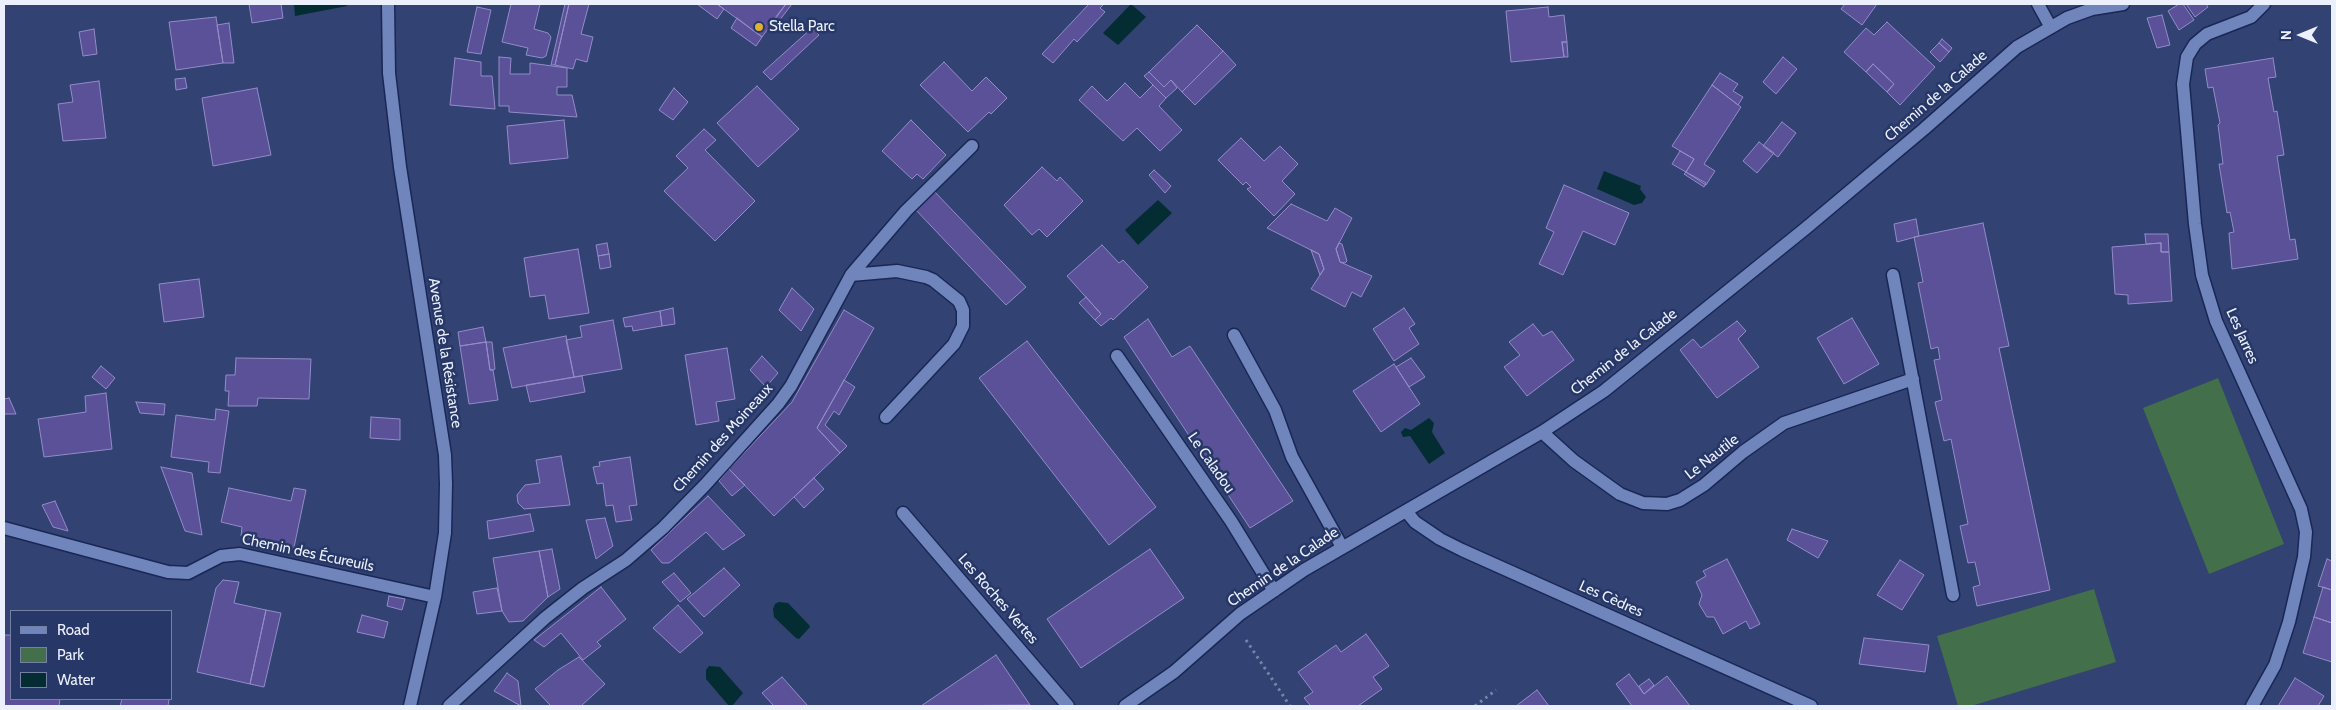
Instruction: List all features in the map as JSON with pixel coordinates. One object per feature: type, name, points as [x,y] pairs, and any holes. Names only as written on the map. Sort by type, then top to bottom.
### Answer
[{"type":"street","name":"Avenue de la Résistance","points":[[388,4],[389,74],[400,167],[445,455],[447,510],[435,597],[410,706]]},
{"type":"street","points":[[2038,4],[2050,26]]},
{"type":"street","name":"Chemin de la Calade","points":[[1125,706],[1174,672],[1233,620],[1274,591],[1342,547],[1542,432],[1604,392],[1814,222],[2017,47],[2050,26],[2092,9],[2123,4]]},
{"type":"street","name":"Les Jarres","points":[[2252,706],[2275,665],[2289,622],[2304,557],[2306,532],[2301,510],[2216,321],[2202,276],[2183,84],[2187,57],[2195,44],[2207,34],[2251,17],[2264,4]]},
{"type":"street","name":"Chemin des Moineaux","points":[[449,706],[545,618],[584,588],[626,560],[663,528],[705,485],[778,404],[791,386],[851,275],[906,211],[972,146]]},
{"type":"street","points":[[851,275],[897,271],[926,277],[933,280],[959,301],[963,310],[963,326],[954,344],[886,417]]},
{"type":"street","points":[[1893,275],[1953,595]]},
{"type":"street","points":[[1234,335],[1255,370],[1275,410],[1292,457],[1342,547]]},
{"type":"street","name":"Le Caladou","points":[[1117,356],[1231,521],[1274,591]]},
{"type":"street","name":"Le Nautile","points":[[1542,432],[1574,461],[1620,494],[1643,503],[1667,504],[1680,500],[1704,485],[1743,452],[1784,423],[1912,379]]},
{"type":"street","name":"Les Cèdres","points":[[1406,511],[1415,522],[1440,540],[1811,706]]},
{"type":"street","name":"Les Roches Vertes","points":[[903,513],[1068,706]]},
{"type":"street","name":"Chemin des Écureuils","points":[[4,528],[168,572],[188,573],[221,556],[240,554],[435,597]]},
{"type":"path","points":[[1233,620],[1290,706]]},
{"type":"path","points":[[1474,706],[1496,690]]},
{"type":"green space","points":[[2218,378],[2284,544],[2209,574],[2143,408]]},
{"type":"green space","points":[[2094,589],[2116,662],[1971,706],[1958,706],[1937,636]]},
{"type":"water","points":[[294,4],[346,4],[347,6],[295,16]]},
{"type":"water","points":[[1131,4],[1146,17],[1118,45],[1103,33]]},
{"type":"water","points":[[1604,171],[1641,186],[1640,189],[1646,197],[1642,203],[1634,205],[1597,189]]},
{"type":"water","points":[[1158,200],[1172,213],[1138,245],[1125,230]]},
{"type":"water","points":[[1429,418],[1434,423],[1432,432],[1445,453],[1429,464],[1410,436],[1403,437],[1401,432],[1405,428],[1411,430]]},
{"type":"water","points":[[779,602],[788,603],[809,625],[810,627],[799,639],[774,617],[773,609],[775,604]]},
{"type":"water","points":[[709,666],[720,667],[743,693],[732,706],[729,706],[706,679],[706,670]]},
{"type":"building","points":[[249,4],[281,4],[283,18],[252,23]]},
{"type":"building","points":[[511,4],[540,4],[534,29],[548,33],[551,37],[546,56],[542,58],[526,55],[528,48],[502,42]]},
{"type":"building","points":[[565,4],[569,4],[555,65],[551,65]]},
{"type":"building","points":[[569,4],[589,4],[581,34],[593,37],[587,62],[576,59],[573,69],[555,65]]},
{"type":"building","points":[[697,4],[717,4],[724,9],[717,19]]},
{"type":"building","name":"Stella Parc","points":[[717,4],[786,4],[762,37]]},
{"type":"building","points":[[786,4],[792,4],[779,21],[775,18]]},
{"type":"building","points":[[1089,4],[1104,4],[1100,8],[1105,12],[1077,42],[1074,39],[1053,63],[1042,54]]},
{"type":"building","points":[[1845,4],[1877,4],[1862,25],[1841,9]]},
{"type":"building","points":[[2179,4],[2183,4],[2194,20],[2179,30],[2168,11]]},
{"type":"building","points":[[2186,4],[2206,4],[2208,7],[2195,17]]},
{"type":"building","points":[[477,7],[491,10],[481,54],[467,52]]},
{"type":"building","points":[[1548,7],[1549,17],[1564,15],[1567,42],[1562,42],[1564,57],[1511,62],[1506,11]]},
{"type":"building","points":[[2162,15],[2170,45],[2157,48],[2147,18]]},
{"type":"building","points":[[216,17],[223,63],[176,70],[169,22]]},
{"type":"building","points":[[737,18],[762,37],[756,46],[731,28]]},
{"type":"building","points":[[1887,22],[1935,67],[1900,105],[1887,92],[1894,84],[1873,64],[1866,72],[1844,52],[1866,28],[1874,35]]},
{"type":"building","points":[[229,23],[234,63],[223,63],[217,25]]},
{"type":"building","points":[[1197,25],[1223,51],[1182,92],[1171,80],[1164,87],[1149,72]]},
{"type":"building","points":[[812,28],[819,35],[771,80],[763,72]]},
{"type":"building","points":[[94,29],[97,54],[83,56],[79,32]]},
{"type":"building","points":[[1942,39],[1952,48],[1949,52],[1939,43]]},
{"type":"building","points":[[1562,42],[1567,42],[1568,57],[1564,57]]},
{"type":"building","points":[[1939,43],[1949,52],[1940,62],[1930,52]]},
{"type":"building","points":[[1223,51],[1236,65],[1195,105],[1182,92]]},
{"type":"building","points":[[499,57],[511,58],[510,74],[530,74],[530,63],[567,68],[567,87],[557,87],[557,95],[572,95],[577,117],[509,112],[509,106],[499,106]]},
{"type":"building","points":[[1783,57],[1797,69],[1776,94],[1763,82]]},
{"type":"building","points":[[455,58],[481,62],[481,76],[492,76],[495,109],[450,105]]},
{"type":"building","points":[[2273,58],[2276,77],[2268,78],[2274,112],[2277,111],[2284,155],[2277,156],[2290,240],[2295,239],[2298,259],[2232,269],[2229,233],[2234,232],[2230,212],[2227,213],[2219,164],[2223,164],[2218,125],[2220,123],[2213,87],[2208,88],[2205,69]]},
{"type":"building","points":[[944,62],[972,91],[986,77],[1007,98],[991,114],[989,112],[968,132],[920,85]]},
{"type":"building","points":[[1873,64],[1894,84],[1887,92],[1866,72]]},
{"type":"building","points":[[1149,72],[1164,87],[1171,80],[1177,88],[1166,98],[1144,76]]},
{"type":"building","points":[[1720,73],[1738,84],[1733,91],[1743,97],[1738,105],[1712,85]]},
{"type":"building","points":[[185,78],[187,88],[176,90],[175,79]]},
{"type":"building","points":[[99,81],[106,138],[63,141],[58,104],[73,102],[70,85]]},
{"type":"building","points":[[1125,83],[1140,98],[1153,85],[1166,98],[1159,106],[1182,130],[1160,151],[1137,128],[1123,141],[1079,100],[1092,86],[1107,101]]},
{"type":"building","points":[[1712,85],[1741,107],[1704,164],[1715,171],[1706,185],[1686,172],[1694,159],[1672,146]]},
{"type":"building","points":[[757,86],[799,129],[758,167],[717,123]]},
{"type":"building","points":[[257,88],[271,155],[213,166],[202,98]]},
{"type":"building","points":[[674,88],[688,102],[673,120],[659,110]]},
{"type":"building","points":[[564,120],[568,158],[510,164],[507,126]]},
{"type":"building","points":[[911,120],[946,155],[923,179],[917,174],[912,179],[882,151]]},
{"type":"building","points":[[1782,122],[1796,133],[1778,157],[1763,146]]},
{"type":"building","points":[[704,129],[716,140],[705,150],[755,201],[715,241],[664,191],[688,168],[676,156]]},
{"type":"building","points":[[1241,138],[1264,161],[1280,146],[1298,164],[1282,181],[1295,194],[1274,216],[1247,189],[1251,187],[1246,182],[1243,185],[1218,160]]},
{"type":"building","points":[[1759,142],[1774,153],[1757,173],[1743,161]]},
{"type":"building","points":[[1680,151],[1694,159],[1686,172],[1672,164]]},
{"type":"building","points":[[1042,167],[1057,181],[1060,177],[1083,201],[1047,237],[1039,229],[1032,235],[1004,205]]},
{"type":"building","points":[[1154,170],[1171,186],[1165,193],[1149,175]]},
{"type":"building","points":[[1686,172],[1706,183],[1704,187],[1684,174]]},
{"type":"building","points":[[1564,185],[1629,213],[1615,245],[1583,231],[1563,275],[1539,264],[1554,232],[1546,228]]},
{"type":"building","points":[[932,189],[1026,287],[1006,305],[914,208]]},
{"type":"building","points":[[1291,204],[1327,221],[1335,208],[1352,218],[1336,249],[1340,262],[1372,276],[1361,297],[1352,292],[1345,307],[1311,289],[1324,269],[1319,254],[1267,228]]},
{"type":"building","points":[[1916,219],[1919,236],[1897,242],[1894,224]]},
{"type":"building","points":[[1983,223],[2009,346],[1999,348],[2050,590],[1977,606],[1973,587],[1980,585],[1975,562],[1968,563],[1960,526],[1968,524],[1951,439],[1944,441],[1935,402],[1942,400],[1934,360],[1940,359],[1938,347],[1931,349],[1918,283],[1923,282],[1914,237]]},
{"type":"building","points":[[2145,234],[2168,234],[2169,252],[2161,252],[2161,243],[2146,244]]},
{"type":"building","points":[[607,243],[609,254],[598,256],[596,245]]},
{"type":"building","points":[[1339,243],[1342,244],[1347,261],[1345,263],[1340,262],[1336,249]]},
{"type":"building","points":[[2161,243],[2161,252],[2169,252],[2172,301],[2128,304],[2128,295],[2115,294],[2112,247]]},
{"type":"building","points":[[1102,245],[1119,263],[1123,260],[1148,287],[1113,320],[1111,318],[1101,326],[1095,320],[1101,314],[1067,276]]},
{"type":"building","points":[[578,249],[589,313],[549,319],[545,295],[530,297],[524,258]]},
{"type":"building","points":[[1311,250],[1319,254],[1324,269],[1320,275]]},
{"type":"building","points":[[609,254],[611,267],[600,269],[598,256]]},
{"type":"building","points":[[199,279],[204,317],[164,322],[159,284]]},
{"type":"building","points":[[792,288],[814,309],[801,331],[779,310]]},
{"type":"building","points":[[1086,297],[1101,314],[1095,320],[1079,303]]},
{"type":"building","points":[[673,308],[675,324],[662,326],[660,311]]},
{"type":"building","points":[[1404,308],[1415,324],[1409,328],[1419,344],[1394,361],[1373,329]]},
{"type":"building","points":[[844,310],[874,328],[817,428],[840,453],[774,516],[729,469],[792,402]]},
{"type":"building","points":[[660,311],[662,326],[633,331],[632,326],[625,327],[623,318]]},
{"type":"building","points":[[1852,318],[1879,364],[1844,384],[1817,338]]},
{"type":"building","points":[[1148,319],[1172,357],[1190,346],[1293,501],[1250,528],[1124,337]]},
{"type":"building","points":[[613,320],[622,369],[574,377],[566,340],[582,337],[580,326]]},
{"type":"building","points":[[1737,321],[1746,331],[1738,339],[1759,367],[1717,398],[1680,350],[1693,339],[1701,348]]},
{"type":"building","points":[[1533,324],[1543,336],[1552,331],[1574,360],[1527,396],[1504,367],[1520,355],[1509,342]]},
{"type":"building","points":[[483,327],[486,342],[460,346],[458,332]]},
{"type":"building","points":[[566,336],[574,377],[512,388],[503,348]]},
{"type":"building","points":[[1027,341],[1156,507],[1109,545],[979,378]]},
{"type":"building","points":[[486,342],[492,342],[495,369],[493,370],[490,370]]},
{"type":"building","points":[[486,342],[490,370],[493,370],[498,400],[469,404],[460,346]]},
{"type":"building","points":[[727,348],[735,399],[716,402],[719,421],[696,425],[685,355]]},
{"type":"building","points":[[762,356],[778,373],[766,387],[750,370]]},
{"type":"building","points":[[236,358],[311,359],[309,399],[258,398],[257,406],[228,406],[229,391],[225,391],[226,375],[235,375]]},
{"type":"building","points":[[1411,358],[1425,377],[1409,387],[1396,367]]},
{"type":"building","points":[[1394,364],[1420,404],[1381,432],[1353,391]]},
{"type":"building","points":[[101,366],[115,378],[106,389],[92,377]]},
{"type":"building","points":[[582,376],[585,392],[530,402],[526,385]]},
{"type":"building","points":[[844,380],[855,387],[839,415],[834,411],[825,425],[847,446],[840,453],[817,428]]},
{"type":"building","points":[[106,393],[112,449],[44,457],[38,419],[86,412],[85,396]]},
{"type":"building","points":[[9,398],[16,414],[4,414],[4,399]]},
{"type":"building","points":[[136,402],[165,404],[164,415],[140,413]]},
{"type":"building","points":[[216,409],[229,411],[220,473],[208,472],[209,462],[171,457],[176,415],[215,420]]},
{"type":"building","points":[[371,417],[400,419],[400,440],[370,438]]},
{"type":"building","points":[[561,456],[570,505],[524,509],[518,503],[517,495],[525,485],[540,483],[536,460]]},
{"type":"building","points":[[630,457],[637,505],[629,506],[632,520],[616,522],[613,505],[606,506],[603,483],[597,484],[593,467],[600,466],[599,462]]},
{"type":"building","points":[[161,467],[192,473],[202,535],[185,531]]},
{"type":"building","points":[[729,469],[745,485],[732,496],[719,481]]},
{"type":"building","points":[[814,478],[824,489],[804,508],[794,497]]},
{"type":"building","points":[[229,488],[291,501],[294,488],[306,490],[293,552],[281,551],[282,545],[241,536],[242,527],[221,522]]},
{"type":"building","points":[[708,496],[745,535],[723,550],[706,532],[669,563],[662,563],[651,550]]},
{"type":"building","points":[[55,501],[68,531],[53,527],[42,505]]},
{"type":"building","points":[[530,514],[534,531],[489,539],[487,521]]},
{"type":"building","points":[[605,518],[613,546],[596,559],[586,520]]},
{"type":"building","points":[[1792,529],[1828,541],[1818,558],[1787,540]]},
{"type":"building","points":[[552,549],[560,589],[548,597],[539,551]]},
{"type":"building","points":[[1150,549],[1184,598],[1081,668],[1047,619]]},
{"type":"building","points":[[539,551],[548,597],[523,621],[509,622],[502,611],[493,558]]},
{"type":"building","points":[[1727,559],[1760,624],[1750,629],[1746,621],[1723,634],[1714,617],[1707,617],[1699,604],[1702,595],[1696,582],[1706,576],[1703,571]]},
{"type":"building","points":[[2327,559],[2332,561],[2332,590],[2318,586]]},
{"type":"building","points":[[1900,560],[1924,575],[1902,610],[1877,595]]},
{"type":"building","points":[[724,568],[740,585],[704,617],[687,599]]},
{"type":"building","points":[[674,573],[691,593],[680,602],[662,582]]},
{"type":"building","points":[[223,580],[239,582],[234,603],[266,610],[250,684],[197,672],[216,588]]},
{"type":"building","points":[[601,587],[626,619],[597,642],[601,646],[583,660],[561,633],[544,647],[534,640]]},
{"type":"building","points":[[2323,587],[2332,590],[2332,623],[2314,617]]},
{"type":"building","points":[[497,588],[502,611],[477,614],[473,592]]},
{"type":"building","points":[[389,596],[405,599],[402,610],[387,606]]},
{"type":"building","points":[[678,605],[703,633],[680,653],[653,628]]},
{"type":"building","points":[[266,610],[281,613],[264,687],[250,684]]},
{"type":"building","points":[[362,615],[388,622],[384,638],[357,632]]},
{"type":"building","points":[[2314,617],[2332,623],[2332,662],[2303,653]]},
{"type":"building","points":[[1366,634],[1389,666],[1373,677],[1382,689],[1358,706],[1311,706],[1304,698],[1313,692],[1298,672],[1336,645],[1341,652]]},
{"type":"building","points":[[4,635],[10,635],[10,700],[60,700],[59,706],[4,706]]},
{"type":"building","points":[[1864,638],[1929,645],[1925,672],[1859,664]]},
{"type":"building","points":[[996,655],[1030,705],[921,706]]},
{"type":"building","points":[[579,657],[605,684],[581,706],[551,706],[535,689],[558,670]]},
{"type":"building","points":[[507,673],[518,681],[521,706],[494,691]]},
{"type":"building","points":[[1629,674],[1644,694],[1667,676],[1690,706],[1632,706],[1616,684]]},
{"type":"building","points":[[782,677],[808,706],[774,706],[762,693]]},
{"type":"building","points":[[2295,678],[2324,696],[2318,706],[2278,706]]},
{"type":"building","points":[[1649,679],[1654,685],[1644,694],[1639,686]]},
{"type":"building","points":[[1537,690],[1549,706],[1516,706]]},
{"type":"building","points":[[122,700],[169,700],[168,706],[120,706]]},
{"type":"place","name":"Stella Parc","points":[[759,27]]}]
